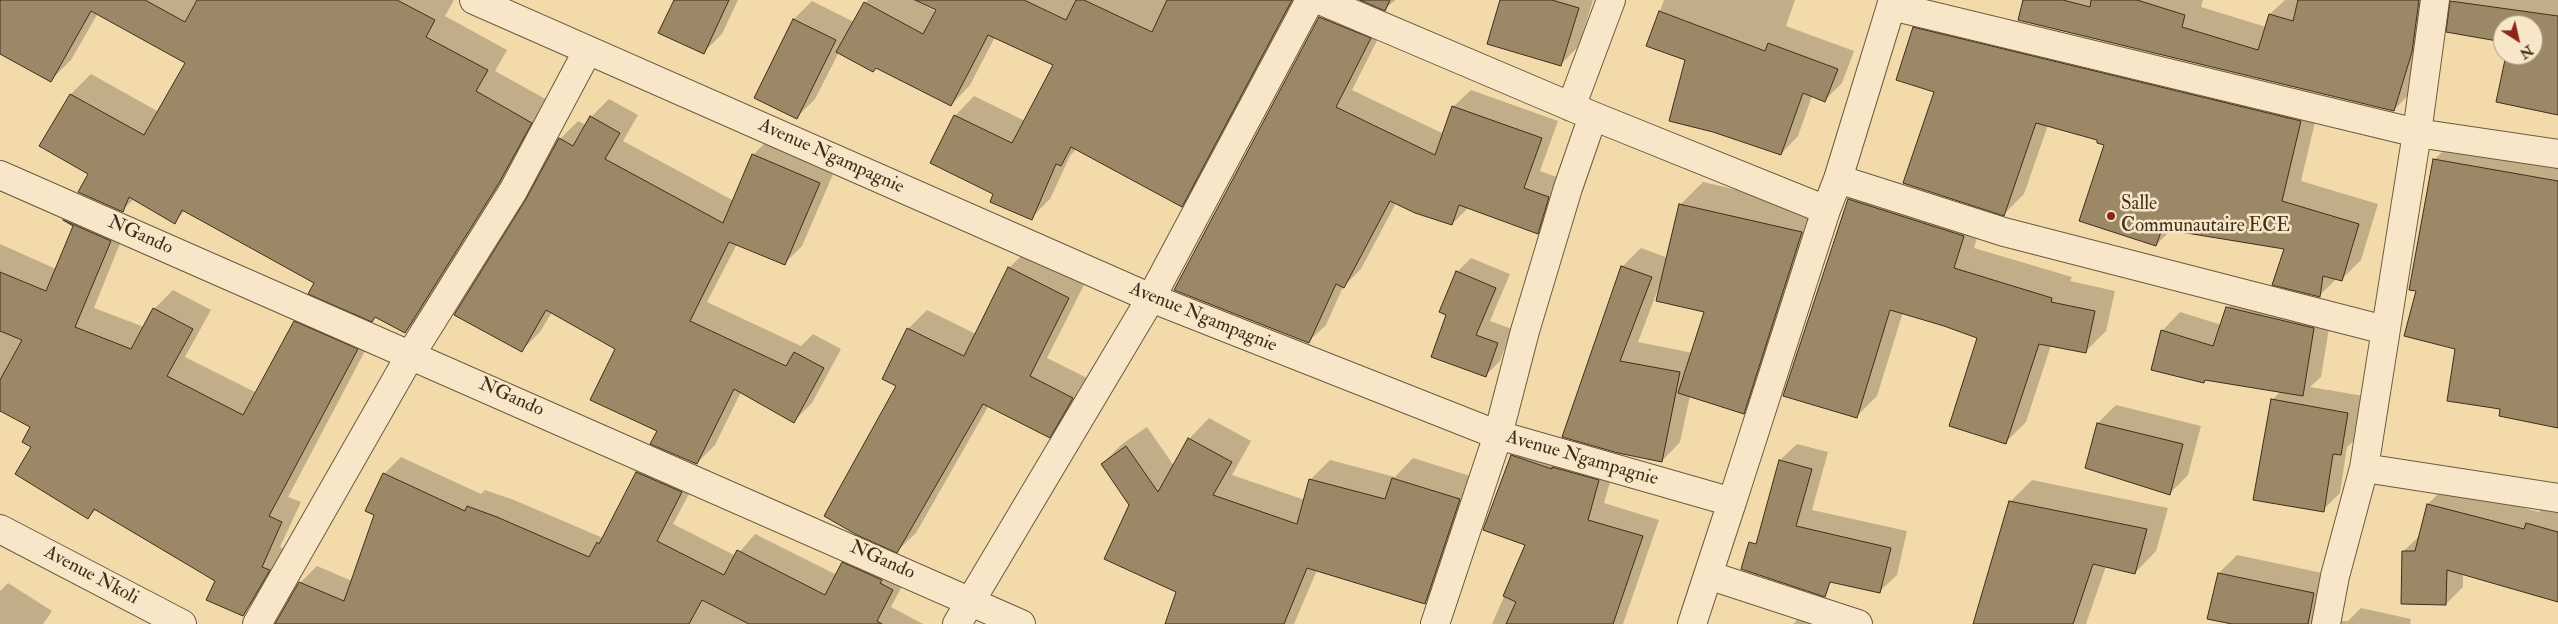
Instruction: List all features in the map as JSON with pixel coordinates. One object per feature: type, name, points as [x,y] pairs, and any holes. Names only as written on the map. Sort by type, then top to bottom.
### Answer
[{"type":"street","name":"Avenue Ngampagnie","points":[[474,0],[1151,298],[1498,435],[1732,502]]},
{"type":"street","points":[[957,624],[1151,298],[1310,0]]},
{"type":"street","points":[[1320,0],[1582,112],[1826,210]]},
{"type":"street","points":[[1435,624],[1498,435],[1528,322],[1568,188],[1582,112],[1611,0]]},
{"type":"street","points":[[2326,624],[2336,576],[2364,468],[2417,133],[2435,0]]},
{"type":"street","points":[[1692,624],[1826,210],[1838,179],[1892,3],[2417,133],[2558,154]]},
{"type":"street","points":[[257,624],[411,354],[513,191],[588,50]]},
{"type":"street","name":"NGando","points":[[0,175],[971,600],[1021,624]]},
{"type":"street","points":[[1838,179],[2004,232],[2385,330]]},
{"type":"street","points":[[2364,468],[2558,498]]},
{"type":"street","name":"Avenue Nkoli","points":[[0,529],[182,624]]},
{"type":"street","points":[[1708,575],[1858,624]]},
{"type":"building","points":[[0,0],[145,0],[185,22],[197,0],[397,0],[435,20],[426,37],[488,70],[476,91],[532,123],[499,183],[405,333],[375,317],[372,322],[308,294],[314,283],[182,210],[175,224],[129,197],[123,212],[78,192],[88,174],[39,146],[70,94],[144,135],[185,63],[91,11],[51,82],[0,54]]},
{"type":"building","points":[[674,0],[729,0],[704,54],[658,33]]},
{"type":"building","points":[[915,0],[1024,0],[1066,20],[1076,0],[1084,0],[1152,32],[1167,0],[1292,0],[1182,207],[1071,147],[1061,166],[1056,164],[1032,220],[990,202],[993,194],[930,163],[954,115],[1012,143],[1053,65],[988,35],[951,106],[876,68],[873,72],[836,52],[864,2],[923,34],[936,10]]},
{"type":"building","points":[[1360,0],[1390,0],[1385,11]]},
{"type":"building","points":[[1500,0],[1552,0],[1579,8],[1561,66],[1487,44]]},
{"type":"building","points":[[2023,0],[2063,0],[2090,7],[2091,0],[2137,0],[2185,15],[2182,27],[2258,50],[2269,14],[2293,21],[2298,0],[2419,0],[2412,52],[2394,111],[2018,20]]},
{"type":"building","points":[[2450,1],[2558,16],[2558,115],[2496,102],[2504,65],[2543,65],[2543,15],[2493,15],[2493,40],[2446,32]]},
{"type":"building","points":[[1659,11],[1765,51],[1768,43],[1838,69],[1825,102],[1803,93],[1781,155],[1713,132],[1669,121],[1685,60],[1646,46]]},
{"type":"building","points":[[1319,17],[1371,38],[1336,107],[1435,155],[1452,106],[1542,138],[1524,188],[1549,197],[1538,234],[1459,205],[1452,225],[1415,213],[1390,201],[1344,288],[1336,284],[1309,343],[1174,290]]},
{"type":"building","points":[[793,19],[836,40],[797,119],[754,98]]},
{"type":"building","points":[[1913,27],[2301,121],[2282,201],[2359,224],[2342,281],[2323,276],[2320,297],[2272,285],[2284,249],[2162,229],[2156,246],[2079,221],[2104,145],[2097,143],[2097,140],[2036,123],[2004,216],[1903,183],[1934,92],[1896,80]]},
{"type":"building","points":[[590,116],[620,133],[605,159],[723,223],[752,154],[820,183],[785,265],[729,242],[690,321],[786,366],[794,352],[824,368],[794,423],[734,389],[697,464],[650,444],[657,431],[590,400],[615,349],[546,310],[522,352],[454,315],[526,199],[559,138],[573,146]]},
{"type":"building","points":[[2433,159],[2558,181],[2558,428],[2499,416],[2500,409],[2447,401],[2455,349],[2404,336],[2416,291],[2409,290]]},
{"type":"building","points":[[1848,199],[1964,236],[1954,268],[2052,298],[2051,302],[2095,311],[2086,353],[2039,344],[2006,444],[1949,426],[1977,338],[1890,310],[1857,418],[1783,396]]},
{"type":"building","points":[[1679,204],[1802,232],[1744,414],[1678,393],[1704,312],[1656,301]]},
{"type":"building","points":[[63,220],[111,241],[75,327],[131,349],[153,308],[193,329],[167,376],[243,415],[294,321],[358,349],[269,516],[282,522],[262,567],[270,570],[243,616],[206,600],[215,581],[94,509],[88,519],[15,474],[31,447],[22,442],[30,427],[0,411],[0,380],[22,340],[0,331],[0,272],[46,291],[73,226]]},
{"type":"building","points":[[1621,266],[1652,277],[1620,361],[1680,372],[1662,462],[1618,453],[1562,437]]},
{"type":"building","points":[[1008,267],[1069,298],[1030,376],[1073,398],[1050,438],[983,404],[897,553],[857,535],[824,516],[896,386],[882,379],[907,328],[964,356]]},
{"type":"building","points":[[1456,271],[1496,288],[1476,335],[1498,343],[1486,377],[1431,357],[1446,315],[1439,312]]},
{"type":"building","points":[[2226,307],[2314,328],[2303,396],[2205,380],[2204,383],[2151,370],[2161,330],[2213,346]]},
{"type":"building","points":[[2271,399],[2348,413],[2341,455],[2333,454],[2324,512],[2253,500]]},
{"type":"building","points":[[2097,423],[2183,444],[2170,495],[2085,468]]},
{"type":"building","points":[[1188,438],[1232,462],[1213,495],[1297,524],[1309,479],[1385,499],[1392,478],[1460,499],[1425,604],[1307,568],[1284,624],[1165,624],[1176,592],[1104,559],[1129,505],[1101,464],[1126,446],[1158,492]]},
{"type":"building","points":[[1511,455],[1552,469],[1552,467],[1599,480],[1588,520],[1643,536],[1613,624],[1506,624],[1516,602],[1503,596],[1525,545],[1483,530]]},
{"type":"building","points":[[1779,460],[1812,469],[1796,526],[1891,548],[1880,593],[1830,582],[1825,597],[1741,569],[1749,542],[1756,544]]},
{"type":"building","points":[[636,472],[682,492],[657,541],[724,575],[737,550],[825,595],[842,562],[882,580],[880,583],[893,590],[877,621],[882,624],[749,624],[702,600],[689,624],[275,624],[299,582],[344,601],[374,515],[365,511],[383,473],[465,511],[467,506],[497,517],[589,557],[597,542],[599,544]]},
{"type":"building","points":[[2009,501],[2147,529],[2135,574],[2093,564],[2073,624],[1973,624]]},
{"type":"building","points":[[2427,504],[2524,529],[2526,523],[2558,532],[2558,602],[2447,570],[2446,605],[2401,604],[2402,551],[2415,551]]},
{"type":"building","points":[[2218,573],[2314,593],[2308,624],[2232,624],[2207,619]]},
{"type":"place","name":"Salle Communautaire ECE","points":[[2111,216]]}]
